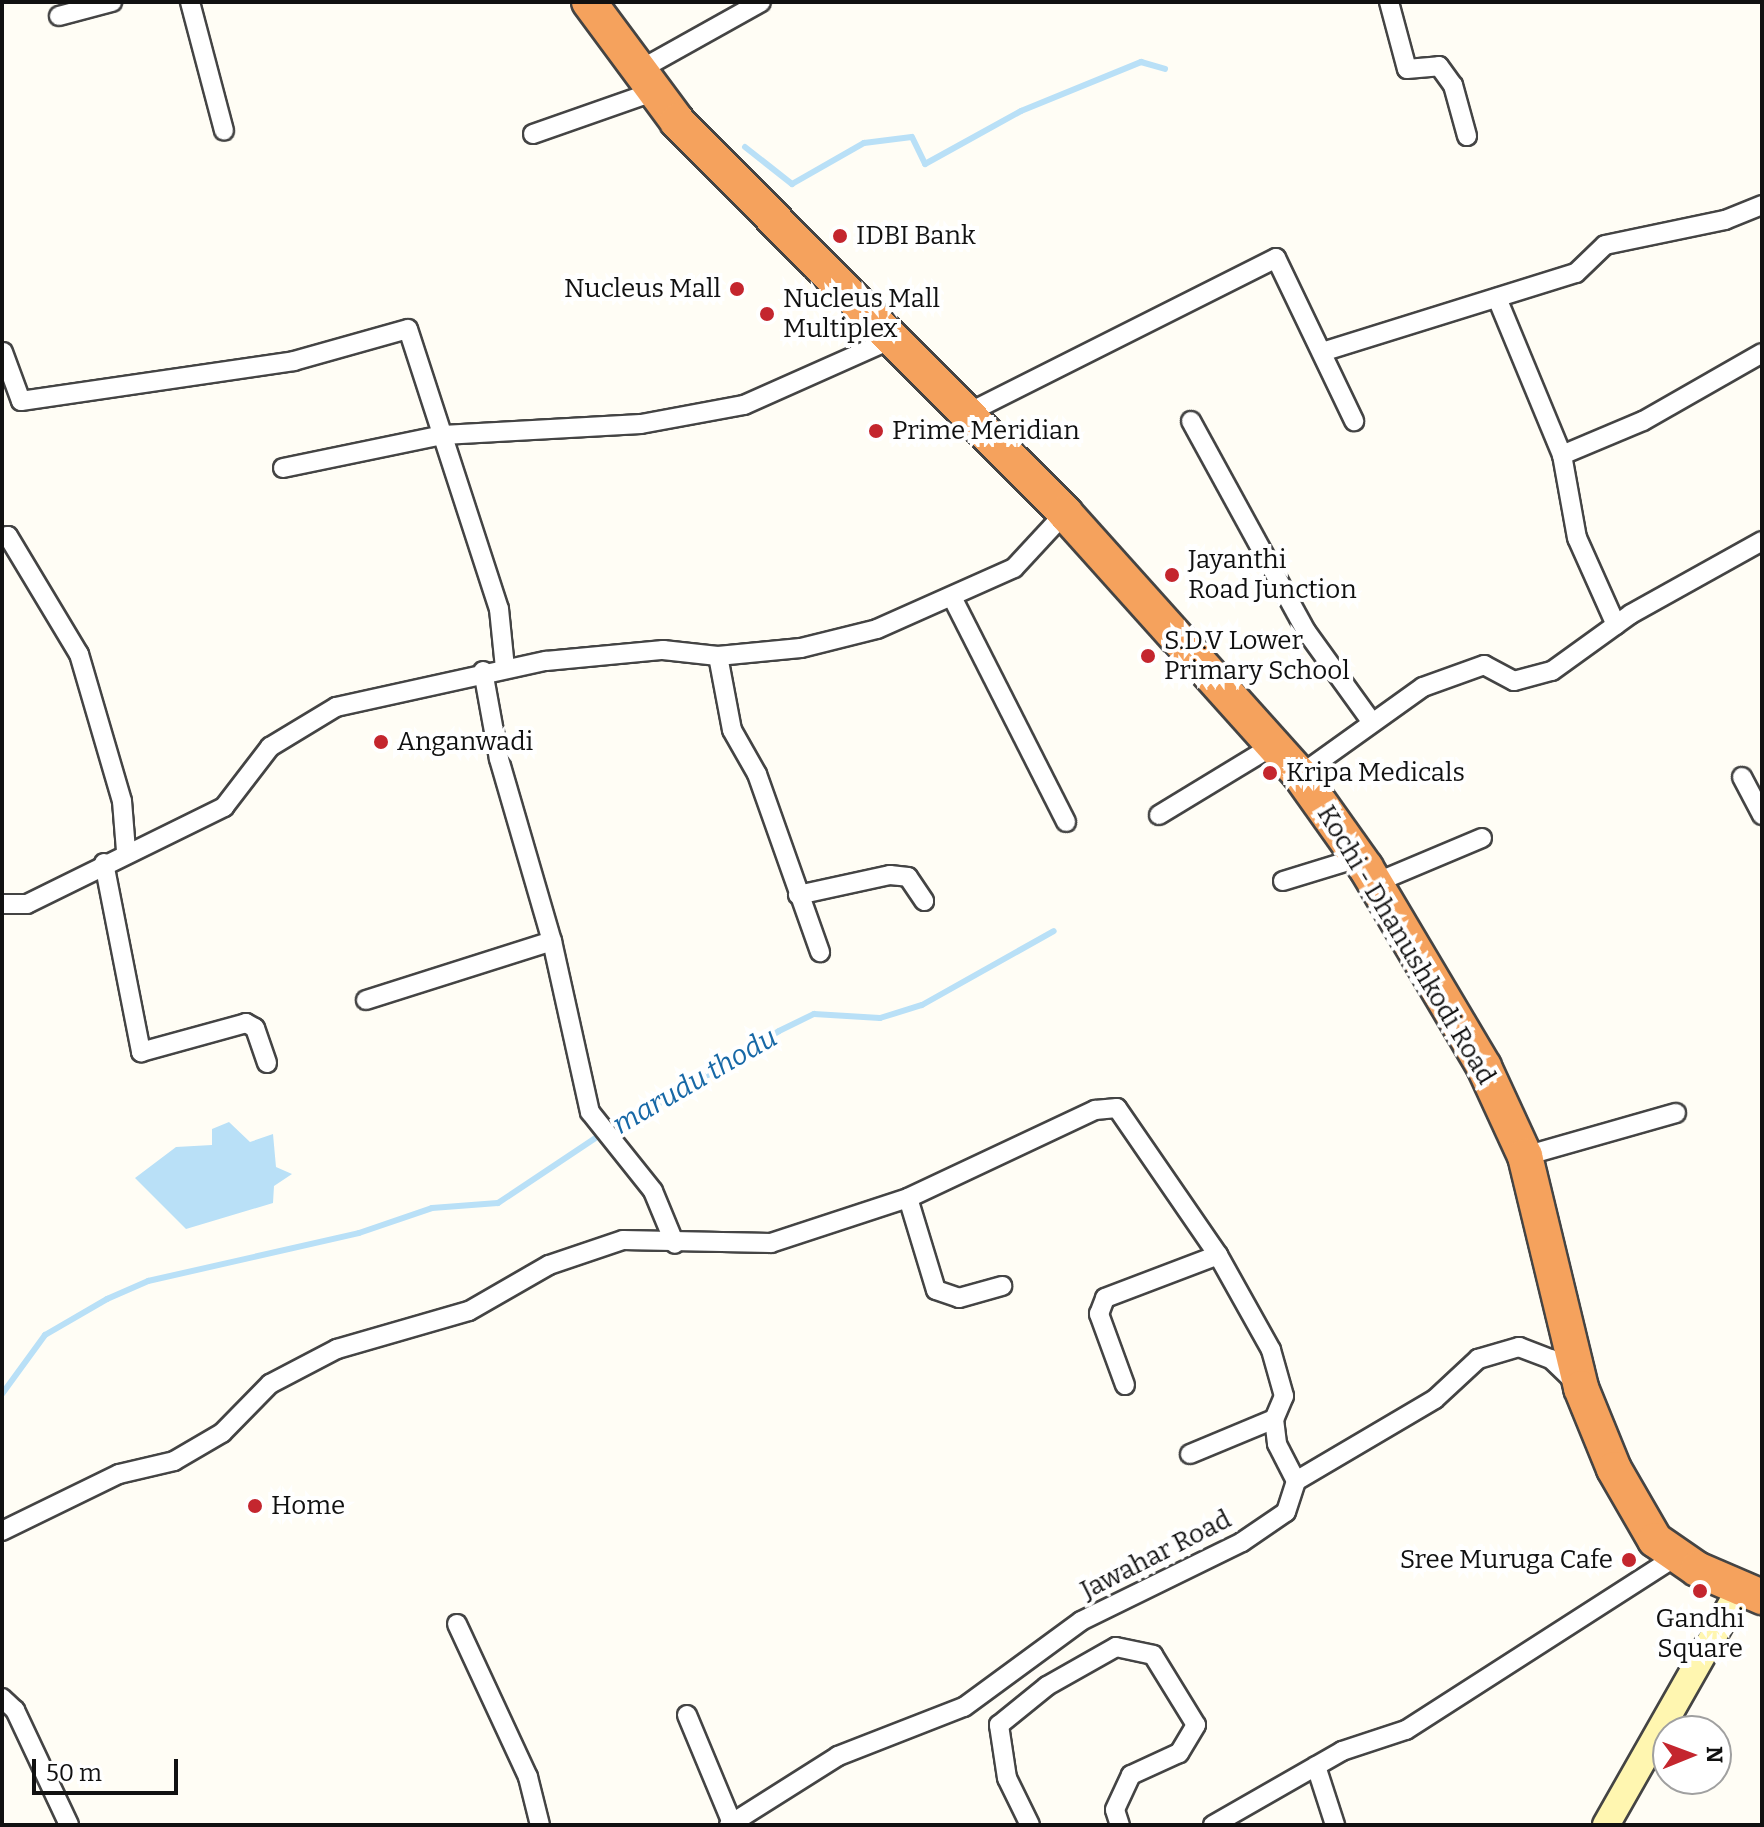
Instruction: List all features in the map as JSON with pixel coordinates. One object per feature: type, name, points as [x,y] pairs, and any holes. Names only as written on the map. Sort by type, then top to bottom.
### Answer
[{"type":"highway","name":"Kochi - Dhanushkodi Road","points":[[589,2],[644,82],[1065,513],[1300,775],[1366,870],[1484,1067],[1525,1156],[1581,1388],[1655,1540],[1677,1556],[1751,1594]]},
{"type":"main road","points":[[1606,1825],[1751,1594]]},
{"type":"street","points":[[59,16],[112,2]]},
{"type":"street","points":[[190,2],[224,131]]},
{"type":"street","points":[[533,134],[644,82],[761,2]]},
{"type":"street","points":[[1389,2],[1407,69],[1439,66],[1453,85],[1467,136]]},
{"type":"street","points":[[1322,352],[1576,273],[1605,245],[1725,220],[1762,205]]},
{"type":"street","points":[[966,414],[1276,258],[1354,421]]},
{"type":"street","points":[[1497,298],[1562,455],[1577,538],[1616,625]]},
{"type":"street","points":[[2,351],[21,401],[294,361],[408,329],[499,609],[505,668]]},
{"type":"street","points":[[283,468],[443,435],[641,424],[744,405],[892,339]]},
{"type":"street","points":[[1562,455],[1643,421],[1762,353]]},
{"type":"street","points":[[1191,421],[1299,619],[1371,721]]},
{"type":"street","points":[[2,904],[27,904],[126,851],[179,833],[224,807],[270,747],[336,707],[505,668],[663,650],[718,656],[801,648],[953,599],[1014,568],[1065,513]]},
{"type":"street","points":[[2,537],[8,536],[79,654],[122,801],[126,851]]},
{"type":"street","points":[[1300,775],[1371,721],[1423,687],[1484,665],[1514,681],[1552,671],[1616,625],[1762,541]]},
{"type":"street","points":[[953,599],[1066,822]]},
{"type":"street","points":[[718,656],[728,716],[757,774],[820,952]]},
{"type":"street","points":[[483,671],[499,759],[552,941],[590,1112],[653,1191],[675,1244]]},
{"type":"street","points":[[1159,815],[1274,745]]},
{"type":"street","points":[[1742,777],[1762,815]]},
{"type":"street","points":[[1283,881],[1366,870],[1482,838]]},
{"type":"street","points":[[104,863],[135,1045],[141,1052],[246,1023],[255,1028],[267,1063]]},
{"type":"street","points":[[798,895],[890,875],[908,877],[924,901]]},
{"type":"street","points":[[366,1000],[552,941]]},
{"type":"street","points":[[2,1531],[119,1474],[174,1461],[222,1433],[270,1384],[337,1349],[469,1311],[549,1265],[623,1240],[675,1244],[771,1243],[908,1198],[1095,1110],[1117,1108],[1218,1255],[1271,1350],[1284,1396],[1274,1419],[1277,1444],[1296,1481],[1435,1399],[1478,1359],[1519,1347],[1551,1359],[1581,1388]]},
{"type":"street","points":[[1525,1156],[1676,1113]]},
{"type":"street","points":[[908,1198],[936,1290],[959,1298],[1002,1286]]},
{"type":"street","points":[[1125,1385],[1099,1314],[1105,1298],[1218,1255]]},
{"type":"street","points":[[1190,1454],[1274,1419]]},
{"type":"street","name":"Jawahar Road","points":[[730,1824],[838,1756],[964,1707],[1081,1621],[1242,1542],[1286,1512],[1296,1481]]},
{"type":"street","points":[[1213,1825],[1316,1766],[1406,1730],[1677,1556]]},
{"type":"street","points":[[457,1624],[528,1777],[540,1825]]},
{"type":"street","points":[[1030,1825],[1007,1778],[999,1725],[1047,1686],[1116,1647],[1153,1655],[1196,1725],[1179,1753],[1131,1775],[1115,1810],[1120,1825]]},
{"type":"street","points":[[2,1698],[69,1825]]},
{"type":"street","points":[[687,1715],[730,1824]]},
{"type":"street","points":[[1316,1766],[1335,1825]]},
{"type":"water","points":[[229,1122],[250,1142],[273,1134],[276,1167],[292,1174],[274,1186],[273,1203],[186,1229],[135,1178],[176,1147],[212,1145],[212,1129]]},
{"type":"waterway","points":[[745,147],[792,184],[864,143],[912,137],[925,164],[1021,111],[1141,62],[1165,69]]},
{"type":"waterway","name":"marudu thodu","points":[[2,1394],[45,1335],[107,1299],[148,1281],[359,1233],[432,1208],[498,1203],[627,1117],[671,1098],[779,1031],[814,1014],[880,1018],[922,1005],[1054,931]]},
{"type":"place","name":"IDBI Bank","points":[[840,236]]},
{"type":"place","name":"Nucleus Mall","points":[[737,289]]},
{"type":"place","name":"Nucleus Mall Multiplex","points":[[767,314]]},
{"type":"place","name":"Prime Meridian","points":[[876,431]]},
{"type":"place","name":"Jayanthi Road Junction","points":[[1172,575]]},
{"type":"place","name":"S.D.V Lower Primary School","points":[[1148,656]]},
{"type":"place","name":"Anganwadi","points":[[381,742]]},
{"type":"place","name":"Kripa Medicals","points":[[1270,773]]},
{"type":"place","name":"Home","points":[[255,1506]]},
{"type":"place","name":"Sree Muruga Cafe","points":[[1629,1560]]},
{"type":"place","name":"Gandhi Square","points":[[1700,1591]]}]
